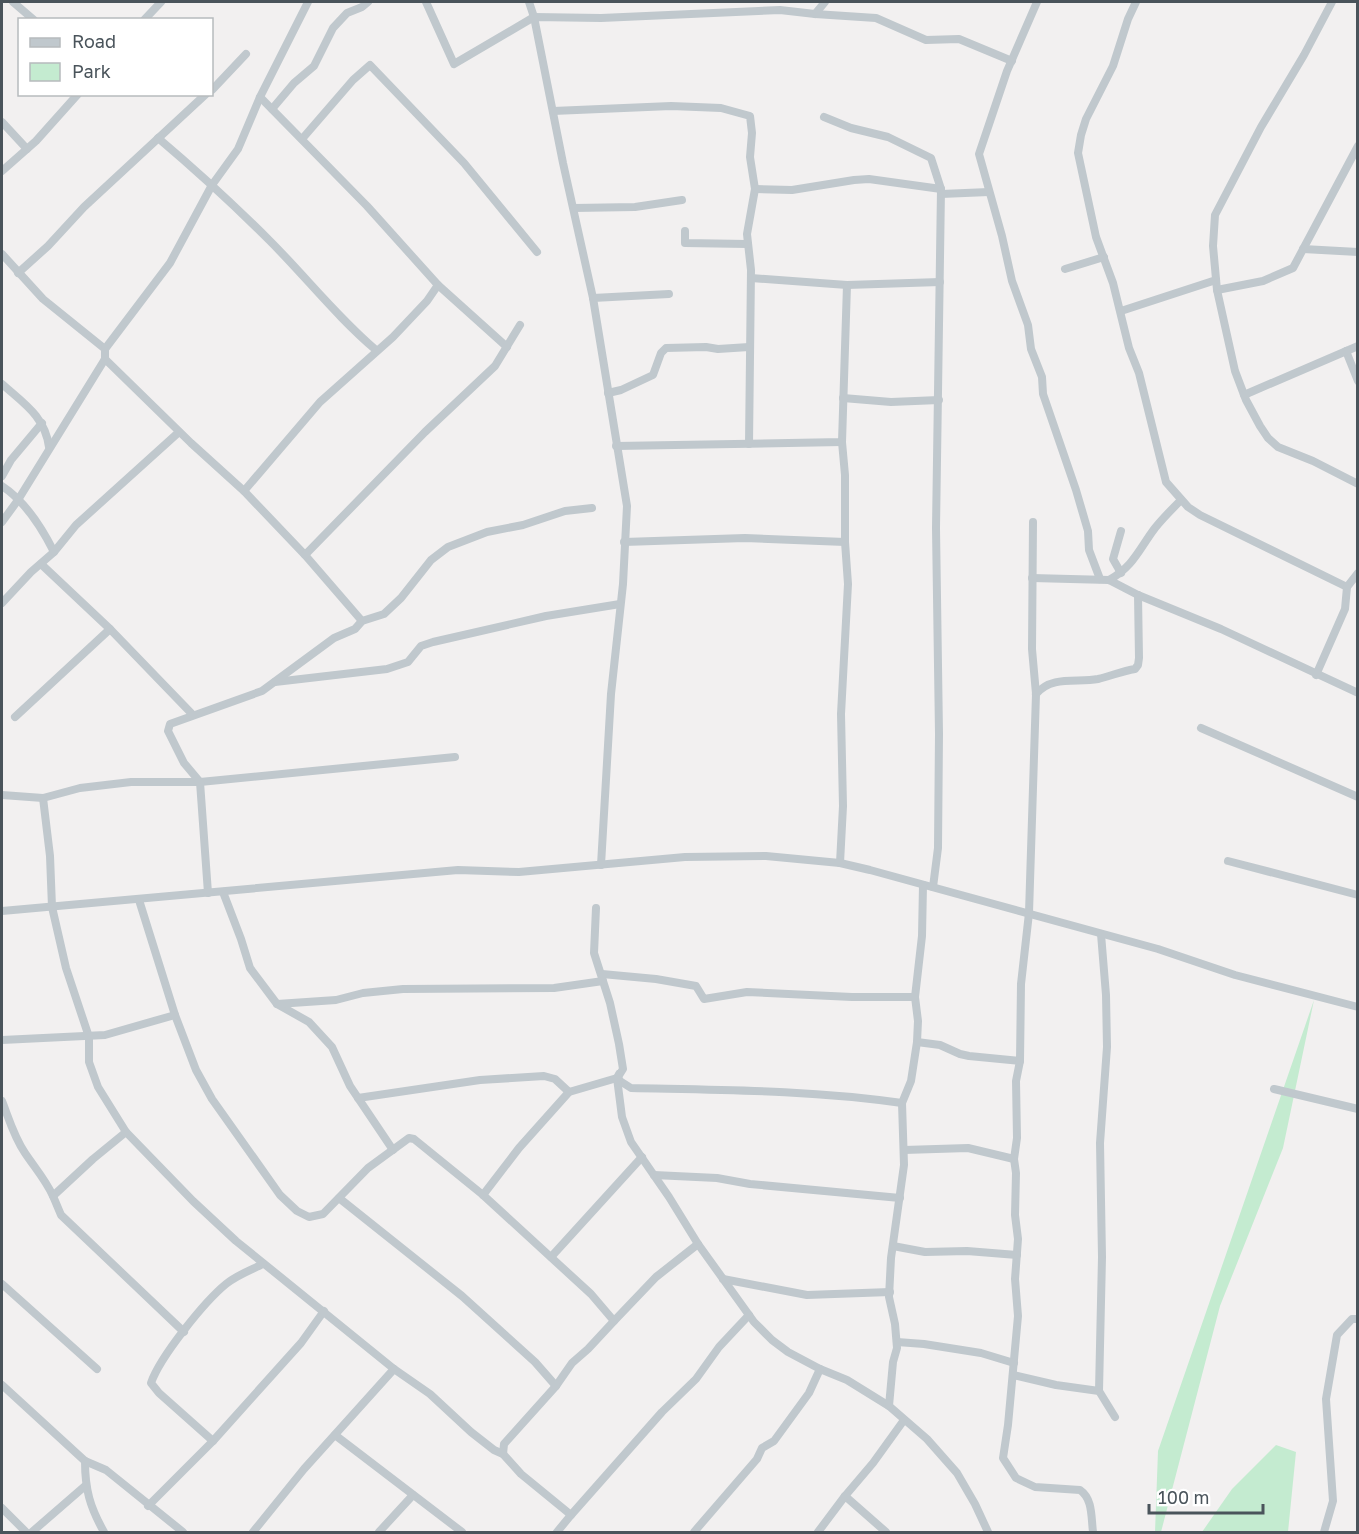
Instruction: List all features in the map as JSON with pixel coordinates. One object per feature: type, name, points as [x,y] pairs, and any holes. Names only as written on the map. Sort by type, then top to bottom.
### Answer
[{"type":"street","points":[[14,2],[32,18]]},
{"type":"street","points":[[146,18],[161,2]]},
{"type":"street","points":[[2,522],[18,500],[105,354],[170,263],[212,185],[238,149],[260,97],[308,2]]},
{"type":"street","points":[[272,109],[294,83],[314,66],[333,28],[347,13],[368,2]]},
{"type":"street","points":[[426,2],[454,64],[534,17],[601,18],[780,10],[876,18],[926,40],[959,39],[1012,61]]},
{"type":"street","points":[[529,2],[593,298],[627,506],[620,604],[610,694],[601,866]]},
{"type":"street","points":[[760,2],[760,11]]},
{"type":"street","points":[[815,14],[825,2]]},
{"type":"street","points":[[1037,2],[999,90],[979,154],[1015,291],[1028,325],[1031,349],[1042,377],[1043,394],[1076,490],[1088,531],[1089,550],[1104,580]]},
{"type":"street","points":[[1136,2],[1113,66],[1086,119],[1078,153],[1094,227],[1147,401],[1166,482],[1188,507],[1200,514],[1347,587]]},
{"type":"street","points":[[1332,2],[1261,127],[1215,215],[1213,246],[1217,290],[1235,371],[1260,426],[1278,447],[1358,484]]},
{"type":"street","points":[[213,89],[246,54]]},
{"type":"street","points":[[302,139],[353,80],[370,65],[464,163],[537,252]]},
{"type":"street","points":[[2,171],[27,149],[76,96]]},
{"type":"street","points":[[18,273],[48,246],[84,207],[204,96]]},
{"type":"street","points":[[260,97],[438,285],[507,347]]},
{"type":"street","points":[[553,111],[671,106],[721,108],[750,116],[752,133],[750,157],[754,189],[747,244],[751,278],[749,444]]},
{"type":"street","points":[[824,117],[851,128],[888,137],[931,158],[941,192],[936,528],[938,848],[933,887]]},
{"type":"street","points":[[2,122],[27,149]]},
{"type":"street","points":[[158,138],[212,185],[270,242],[348,326],[376,350]]},
{"type":"street","points":[[1217,290],[1263,281],[1293,268],[1358,146]]},
{"type":"street","points":[[754,189],[792,190],[861,180],[899,182],[941,192],[989,192]]},
{"type":"street","points":[[574,208],[635,207],[682,200]]},
{"type":"street","points":[[685,231],[685,243],[747,244]]},
{"type":"street","points":[[1303,249],[1358,252]]},
{"type":"street","points":[[2,254],[43,299],[105,354],[179,432],[244,491],[305,555],[362,621]]},
{"type":"street","points":[[1065,270],[1104,257]]},
{"type":"street","points":[[751,278],[847,285],[940,282]]},
{"type":"street","points":[[1121,311],[1216,280]]},
{"type":"street","points":[[244,491],[320,402],[393,337],[427,301],[438,285]]},
{"type":"street","points":[[840,863],[843,806],[841,714],[848,584],[842,442],[847,285]]},
{"type":"street","points":[[593,298],[669,294]]},
{"type":"street","points":[[305,555],[425,432],[495,366],[520,325]]},
{"type":"street","points":[[1244,395],[1358,346]]},
{"type":"street","points":[[608,393],[621,390],[653,375],[661,352],[666,348],[749,347]]},
{"type":"street","points":[[1346,351],[1358,381]]},
{"type":"street","points":[[2,384],[42,423],[47,433],[49,447]]},
{"type":"street","points":[[843,398],[891,402],[939,400]]},
{"type":"street","points":[[2,476],[11,460],[42,423]]},
{"type":"street","points":[[2,603],[54,552],[76,525],[179,432]]},
{"type":"street","points":[[616,446],[842,442]]},
{"type":"street","points":[[2,486],[18,500],[39,526],[54,552]]},
{"type":"street","points":[[1104,580],[1120,573],[1140,552],[1156,526],[1181,500]]},
{"type":"street","points":[[208,893],[200,782],[184,763],[168,731],[170,724],[262,691],[334,638],[355,629],[362,621],[384,614],[401,598],[431,560],[448,547],[487,532],[523,525],[565,511],[592,508]]},
{"type":"street","points":[[1034,522],[1032,650],[1036,693],[1029,913],[1022,976],[1014,1159],[1015,1215],[1018,1229],[1015,1279],[1018,1316],[1003,1458],[1016,1478],[1035,1486],[1080,1490],[1085,1494],[1089,1499],[1093,1533]]},
{"type":"street","points":[[1120,573],[1113,559],[1121,531]]},
{"type":"street","points":[[624,542],[745,538],[845,542]]},
{"type":"street","points":[[40,564],[110,629],[193,715]]},
{"type":"street","points":[[1316,675],[1345,609],[1347,587],[1358,573]]},
{"type":"street","points":[[1032,578],[1104,580],[1221,629],[1358,693]]},
{"type":"street","points":[[1036,693],[1040,689],[1064,680],[1097,679],[1135,669],[1139,658],[1138,595]]},
{"type":"street","points":[[274,682],[387,669],[408,662],[421,646],[433,642],[546,616],[620,604]]},
{"type":"street","points":[[15,717],[110,629]]},
{"type":"street","points":[[1201,728],[1358,797]]},
{"type":"street","points":[[2,795],[43,798],[80,788],[131,782],[200,782],[455,756]]},
{"type":"street","points":[[43,798],[48,830],[52,907],[66,968],[89,1037],[89,1062],[98,1087],[126,1132],[193,1201],[263,1264],[394,1369],[430,1394],[494,1450],[503,1454],[521,1474],[571,1515]]},
{"type":"street","points":[[2,911],[458,870],[519,872],[685,857],[766,856],[840,863],[1029,913],[1158,949],[1235,975],[1358,1007]]},
{"type":"street","points":[[1228,861],[1358,895]]},
{"type":"street","points":[[889,1406],[897,1342],[889,1297],[904,1150],[902,1103],[911,1081],[918,1021],[915,997],[922,936],[923,885]]},
{"type":"street","points":[[223,892],[250,968],[278,1004],[309,1022],[332,1047],[341,1071],[393,1150]]},
{"type":"street","points":[[139,900],[175,1015],[196,1070],[212,1099],[280,1195],[309,1218],[323,1214],[368,1168],[409,1138],[414,1139],[483,1195],[552,1257],[591,1294],[614,1321]]},
{"type":"street","points":[[596,908],[594,953],[610,1003],[623,1069],[618,1077],[625,1085],[631,1088],[719,1089],[867,1098],[902,1103]]},
{"type":"street","points":[[1101,934],[1107,1047],[1100,1143],[1102,1257],[1099,1391],[1115,1417]]},
{"type":"street","points":[[278,1004],[336,1000],[363,993],[402,989],[554,988],[602,978],[656,979],[696,986],[704,999],[747,992],[852,997],[915,997]]},
{"type":"street","points":[[2,1040],[105,1035],[175,1015]]},
{"type":"street","points":[[916,1042],[940,1045],[969,1056],[1020,1061]]},
{"type":"street","points":[[483,1195],[519,1148],[569,1092],[617,1078],[623,1069]]},
{"type":"street","points":[[358,1098],[480,1080],[544,1076],[555,1079],[569,1092]]},
{"type":"street","points":[[617,1078],[625,1127],[631,1142],[698,1244],[749,1315],[763,1332],[780,1346],[820,1369],[847,1380],[889,1406],[927,1439],[957,1473],[988,1533]]},
{"type":"street","points":[[1274,1089],[1358,1109]]},
{"type":"street","points":[[2,1101],[15,1136],[25,1154],[45,1179],[62,1215],[184,1332]]},
{"type":"street","points":[[2,1131],[12,1124]]},
{"type":"street","points":[[53,1196],[126,1132]]},
{"type":"street","points":[[904,1150],[968,1148],[1014,1159]]},
{"type":"street","points":[[552,1257],[642,1158]]},
{"type":"street","points":[[654,1175],[717,1178],[750,1184],[900,1198]]},
{"type":"street","points":[[339,1198],[462,1296],[535,1362],[556,1386]]},
{"type":"street","points":[[503,1454],[504,1444],[556,1386],[572,1363],[656,1277],[698,1244]]},
{"type":"street","points":[[893,1246],[925,1252],[967,1251],[1017,1255]]},
{"type":"street","points":[[213,1441],[159,1393],[151,1383],[157,1369],[184,1332],[228,1283],[263,1264]]},
{"type":"street","points":[[723,1279],[807,1295],[890,1292]]},
{"type":"street","points":[[2,1284],[97,1369]]},
{"type":"street","points":[[148,1506],[213,1441],[301,1343],[324,1311]]},
{"type":"street","points":[[557,1533],[662,1412],[696,1379],[719,1347],[749,1315]]},
{"type":"street","points":[[1324,1533],[1333,1501],[1326,1399],[1337,1335],[1352,1319],[1358,1319]]},
{"type":"street","points":[[897,1342],[904,1341],[981,1353],[1014,1363]]},
{"type":"street","points":[[253,1533],[394,1369]]},
{"type":"street","points":[[694,1533],[757,1459],[762,1448],[774,1441],[809,1394],[820,1369]]},
{"type":"street","points":[[1013,1375],[1056,1385],[1099,1391]]},
{"type":"street","points":[[2,1384],[85,1461],[106,1470],[183,1533]]},
{"type":"street","points":[[818,1533],[904,1420]]},
{"type":"street","points":[[335,1435],[462,1533]]},
{"type":"street","points":[[85,1461],[85,1486],[104,1533]]},
{"type":"street","points":[[32,1533],[85,1486]]},
{"type":"street","points":[[378,1533],[413,1495]]},
{"type":"street","points":[[845,1496],[886,1533]]},
{"type":"street","points":[[2,1508],[26,1533]]},
{"type":"green space","points":[[1314,1000],[1283,1148],[1220,1306],[1161,1532],[1155,1532],[1158,1451]]},
{"type":"green space","points":[[1276,1445],[1296,1452],[1288,1532],[1202,1532],[1232,1489]]}]
